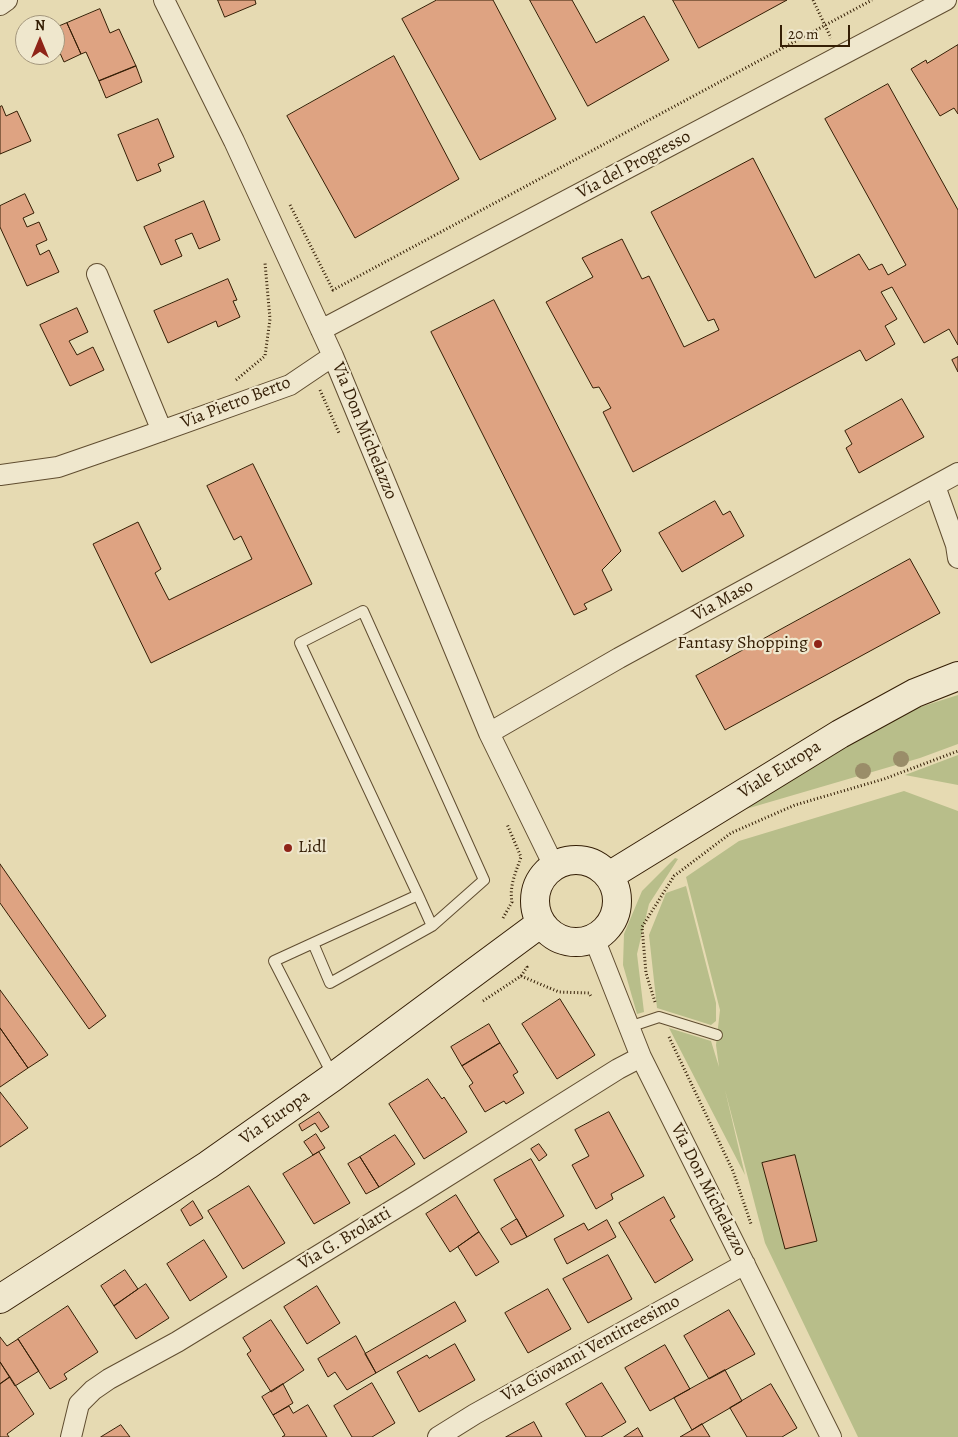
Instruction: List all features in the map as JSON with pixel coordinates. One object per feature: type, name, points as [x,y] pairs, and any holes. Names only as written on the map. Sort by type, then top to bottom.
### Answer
[{"type":"main road","name":"Viale Europa","points":[[608,876],[840,734],[915,693],[958,676]]},
{"type":"main road","points":[[565,861],[589,862],[600,868],[608,876],[614,886],[617,898],[616,910],[608,927],[594,938],[577,942],[559,939],[541,924],[534,898],[537,886],[544,874],[554,866],[565,861]]},
{"type":"main road","name":"Via Europa","points":[[0,1299],[208,1165],[334,1077],[541,924]]},
{"type":"street","points":[[0,5],[7,0]]},
{"type":"street","name":"Via Don Michelazzo","points":[[164,0],[234,141],[334,356],[489,733],[554,866]]},
{"type":"street","name":"Via del Progresso","points":[[321,330],[946,0]]},
{"type":"street","name":"Via Pietro Berto","points":[[97,274],[162,431]]},
{"type":"street","name":"Via Pietro Berto","points":[[0,475],[58,467],[162,431],[290,385],[334,356]]},
{"type":"street","name":"Via Maso","points":[[489,733],[619,658],[958,473]]},
{"type":"street","points":[[935,486],[956,545],[958,558]]},
{"type":"street","name":"Via Don Michelazzo","points":[[594,938],[642,1057],[831,1437]]},
{"type":"street","name":"Via G. Brolatti","points":[[71,1437],[79,1404],[93,1390],[177,1342],[618,1069],[642,1057]]},
{"type":"street","name":"Via Giovanni Ventitreesimo","points":[[438,1437],[475,1414],[745,1264]]},
{"type":"lane","points":[[313,943],[330,983],[432,926],[484,880],[363,611],[300,643],[432,926]]},
{"type":"lane","points":[[334,1077],[274,961],[418,895]]},
{"type":"lane","points":[[629,1027],[659,1017],[718,1035]]},
{"type":"path","points":[[813,0],[840,57]]},
{"type":"path","points":[[289,204],[334,290],[872,0]]},
{"type":"path","points":[[229,386],[265,356],[270,319],[264,259]]},
{"type":"path","points":[[312,372],[340,436]]},
{"type":"path","points":[[753,1231],[733,1171],[659,1017],[646,973],[642,927],[674,876],[732,833],[795,805],[884,778],[958,751]]},
{"type":"path","points":[[481,1002],[522,976],[527,967],[500,923],[512,902],[510,893],[522,857],[506,823]]},
{"type":"path","points":[[522,976],[559,992],[589,993],[594,1001]]},
{"type":"green space","points":[[958,695],[958,744],[920,758],[739,811],[895,715]]},
{"type":"green space","points":[[958,755],[958,785],[905,775]]},
{"type":"green space","points":[[904,791],[958,811],[958,1437],[858,1437],[765,1243],[725,1090],[745,1175],[669,1028],[711,1041],[719,1067],[716,1045],[720,1010],[686,877],[739,841]]},
{"type":"green space","points":[[675,858],[678,859],[649,904],[637,954],[644,1012],[637,1014],[623,965],[624,934],[642,891]]},
{"type":"green space","points":[[686,886],[716,1003],[716,1021],[711,1025],[657,1008],[649,935],[666,893]]},
{"type":"building","points":[[218,0],[255,0],[256,4],[225,17]]},
{"type":"building","points":[[437,0],[493,0],[556,119],[480,160],[402,19]]},
{"type":"building","points":[[530,0],[572,0],[596,43],[644,16],[669,60],[588,106]]},
{"type":"building","points":[[673,0],[787,0],[699,48]]},
{"type":"building","points":[[100,9],[110,33],[119,29],[136,66],[99,81],[86,52],[81,54],[67,23]]},
{"type":"building","points":[[67,23],[81,54],[65,62],[65,24]]},
{"type":"building","points":[[958,45],[958,114],[954,108],[940,116],[911,69],[926,60],[927,63]]},
{"type":"building","points":[[394,56],[459,179],[355,238],[287,116]]},
{"type":"building","points":[[136,66],[142,82],[106,98],[99,81]]},
{"type":"building","points":[[888,84],[958,210],[958,345],[949,329],[924,343],[892,287],[881,292],[897,319],[885,326],[895,344],[866,361],[860,350],[633,472],[603,412],[611,408],[599,387],[593,388],[546,302],[593,277],[582,258],[622,239],[642,279],[649,276],[684,347],[719,330],[714,319],[708,321],[651,212],[753,158],[815,278],[859,254],[869,270],[882,264],[888,275],[906,265],[825,119]]},
{"type":"building","points":[[2,106],[6,116],[17,111],[31,141],[0,154],[0,107]]},
{"type":"building","points":[[158,119],[174,157],[158,164],[161,171],[137,181],[118,135]]},
{"type":"building","points":[[25,194],[34,213],[23,218],[27,227],[39,222],[47,240],[36,245],[40,255],[49,250],[59,272],[27,286],[0,227],[0,206]]},
{"type":"building","points":[[204,201],[220,240],[199,249],[192,233],[175,240],[182,256],[161,265],[144,227]]},
{"type":"building","points":[[228,279],[237,300],[233,301],[240,317],[218,327],[216,321],[168,343],[154,311]]},
{"type":"building","points":[[494,300],[621,551],[602,570],[612,590],[584,604],[587,609],[574,615],[431,332]]},
{"type":"building","points":[[77,308],[88,332],[69,341],[77,355],[93,347],[104,370],[70,386],[40,325]]},
{"type":"building","points":[[958,357],[958,372],[952,360]]},
{"type":"building","points":[[902,399],[924,437],[859,473],[846,448],[852,444],[845,431]]},
{"type":"building","points":[[253,464],[312,584],[151,663],[93,544],[138,522],[161,569],[155,573],[169,600],[252,559],[241,536],[234,540],[207,486]]},
{"type":"building","points":[[715,501],[723,515],[730,511],[744,536],[682,572],[659,533]]},
{"type":"building","name":"Fantasy Shopping","points":[[910,559],[940,613],[725,730],[696,676]]},
{"type":"building","points":[[0,864],[106,1016],[89,1029],[0,903]]},
{"type":"building","points":[[0,990],[48,1055],[28,1068],[0,1028]]},
{"type":"building","points":[[560,999],[595,1055],[557,1079],[522,1024]]},
{"type":"building","points":[[489,1024],[500,1043],[462,1066],[451,1047]]},
{"type":"building","points":[[0,1028],[28,1068],[0,1087]]},
{"type":"building","points":[[500,1043],[518,1072],[513,1075],[524,1093],[506,1104],[504,1101],[485,1112],[469,1086],[473,1083],[462,1066]]},
{"type":"building","points":[[428,1079],[442,1099],[444,1097],[467,1132],[424,1159],[389,1104]]},
{"type":"building","points":[[0,1092],[28,1128],[0,1147]]},
{"type":"building","points":[[319,1112],[329,1127],[321,1132],[315,1123],[302,1131],[299,1125]]},
{"type":"building","points":[[609,1112],[644,1176],[611,1194],[613,1199],[596,1209],[572,1165],[589,1156],[575,1130]]},
{"type":"building","points":[[316,1134],[325,1148],[313,1155],[304,1142]]},
{"type":"building","points":[[395,1135],[415,1164],[379,1187],[360,1157]]},
{"type":"building","points":[[539,1144],[547,1155],[539,1161],[531,1149]]},
{"type":"building","points":[[319,1152],[350,1203],[314,1224],[283,1174]]},
{"type":"building","points":[[795,1155],[817,1241],[785,1249],[762,1163]]},
{"type":"building","points":[[360,1157],[379,1187],[366,1194],[348,1164]]},
{"type":"building","points":[[531,1159],[564,1216],[527,1237],[494,1180]]},
{"type":"building","points":[[249,1186],[285,1243],[243,1269],[208,1211]]},
{"type":"building","points":[[456,1195],[479,1232],[450,1252],[426,1214]]},
{"type":"building","points":[[664,1197],[675,1217],[670,1220],[693,1260],[655,1283],[619,1223]]},
{"type":"building","points":[[193,1201],[203,1218],[190,1226],[181,1210]]},
{"type":"building","points":[[517,1219],[527,1237],[511,1245],[501,1229]]},
{"type":"building","points":[[607,1220],[616,1237],[567,1264],[554,1239],[584,1223],[588,1230]]},
{"type":"building","points":[[479,1232],[499,1262],[476,1276],[458,1247]]},
{"type":"building","points":[[204,1240],[227,1277],[190,1301],[167,1264]]},
{"type":"building","points":[[608,1255],[632,1299],[588,1323],[563,1279]]},
{"type":"building","points":[[125,1270],[138,1289],[114,1306],[101,1286]]},
{"type":"building","points":[[146,1284],[169,1318],[136,1339],[114,1306]]},
{"type":"building","points":[[317,1286],[340,1323],[307,1344],[284,1307]]},
{"type":"building","points":[[548,1289],[571,1329],[528,1353],[505,1313]]},
{"type":"building","points":[[455,1302],[466,1321],[376,1373],[365,1354]]},
{"type":"building","points":[[68,1306],[98,1352],[64,1374],[67,1379],[50,1389],[18,1339]]},
{"type":"building","points":[[729,1310],[755,1354],[709,1379],[684,1336]]},
{"type":"building","points":[[271,1320],[304,1370],[271,1392],[247,1354],[251,1351],[243,1338]]},
{"type":"building","points":[[356,1336],[376,1373],[347,1390],[335,1372],[328,1377],[318,1359]]},
{"type":"building","points":[[0,1337],[7,1346],[18,1339],[39,1371],[15,1386],[0,1362]]},
{"type":"building","points":[[455,1344],[475,1380],[419,1412],[397,1372],[427,1355],[429,1358]]},
{"type":"building","points":[[665,1345],[690,1389],[650,1411],[625,1368]]},
{"type":"building","points":[[0,1362],[10,1377],[0,1384]]},
{"type":"building","points":[[725,1370],[742,1401],[692,1430],[674,1398]]},
{"type":"building","points":[[10,1377],[34,1414],[7,1434],[9,1437],[0,1437],[0,1384]]},
{"type":"building","points":[[372,1383],[395,1423],[372,1437],[352,1437],[334,1406]]},
{"type":"building","points":[[602,1383],[626,1422],[601,1437],[586,1437],[566,1404]]},
{"type":"building","points":[[283,1384],[293,1403],[273,1415],[262,1397]]},
{"type":"building","points":[[771,1384],[797,1428],[782,1437],[747,1437],[730,1408]]},
{"type":"building","points":[[308,1405],[327,1437],[282,1437],[285,1435],[273,1415],[289,1406],[293,1413]]},
{"type":"building","points":[[534,1422],[542,1437],[506,1437]]},
{"type":"building","points":[[702,1424],[710,1437],[680,1437],[692,1430]]},
{"type":"building","points":[[121,1425],[130,1437],[101,1437]]},
{"type":"building","points":[[638,1428],[643,1437],[624,1437]]},
{"type":"place","name":"Fantasy Shopping","points":[[818,644]]},
{"type":"place","name":"Lidl","points":[[288,848]]}]
